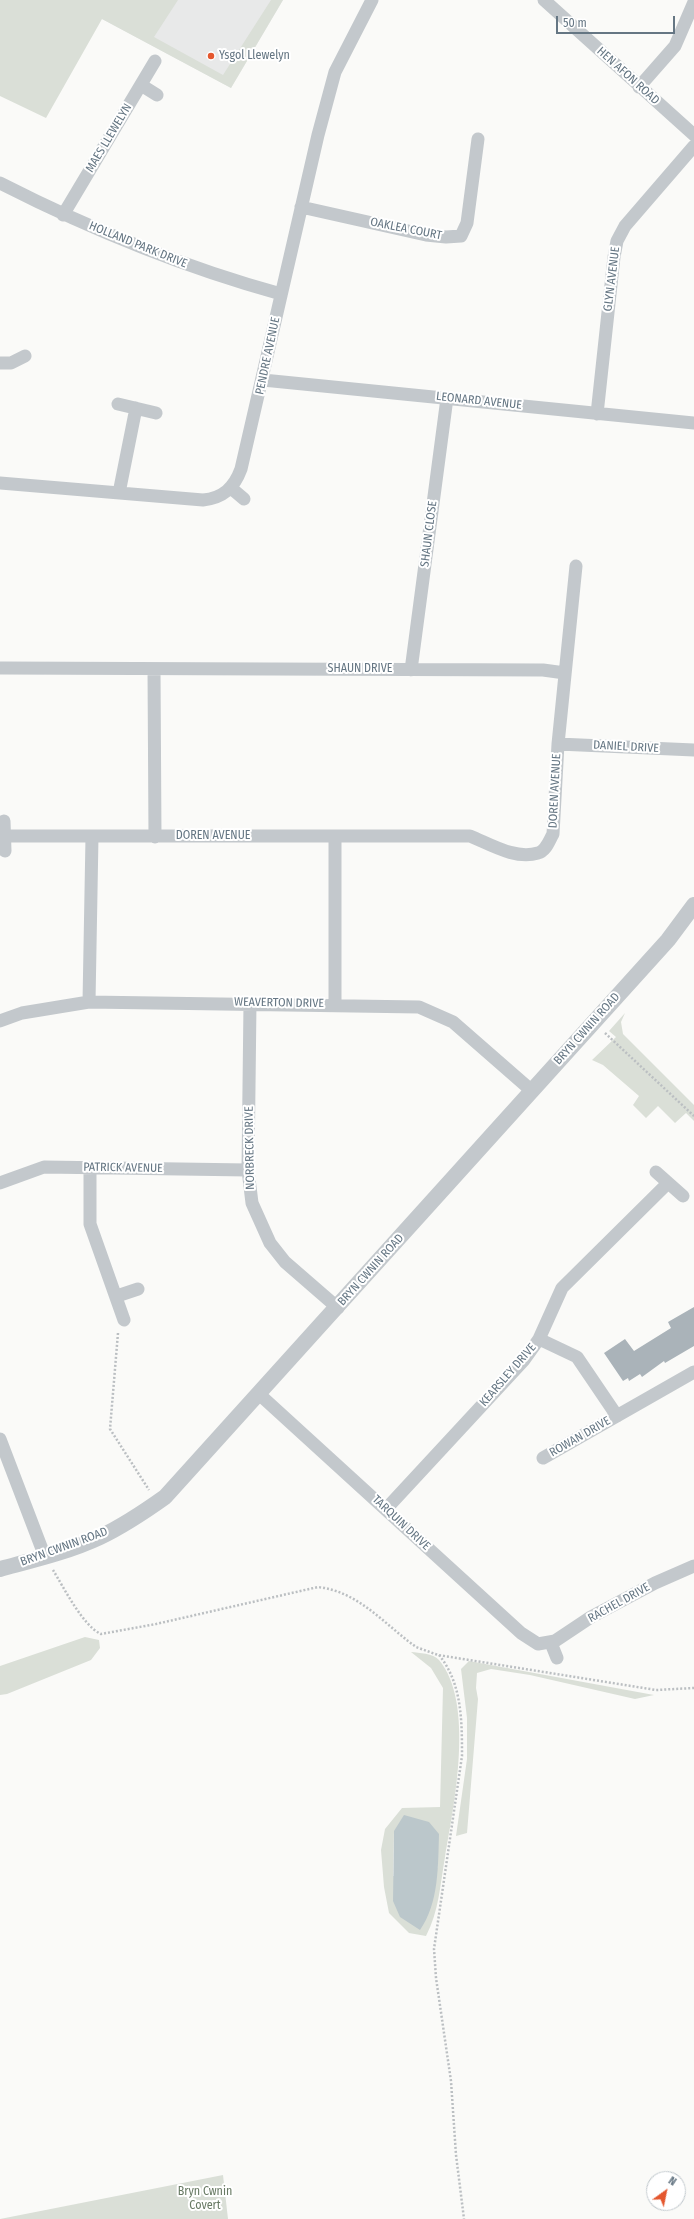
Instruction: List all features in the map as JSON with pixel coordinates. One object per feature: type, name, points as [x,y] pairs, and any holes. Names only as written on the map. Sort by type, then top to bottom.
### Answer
[{"type":"street","name":"PENDRE AVENUE","points":[[231,488],[241,469],[263,380],[301,207],[335,72],[372,0]]},
{"type":"street","name":"HEN AFON ROAD","points":[[544,0],[694,135]]},
{"type":"street","points":[[639,87],[675,46],[694,2]]},
{"type":"street","name":"MAES LLEWELYN","points":[[63,215],[155,61]]},
{"type":"street","points":[[141,85],[157,95]]},
{"type":"street","name":"OAKLEA COURT","points":[[301,207],[426,235],[446,237],[461,236],[467,223],[478,139]]},
{"type":"street","name":"GLYN AVENUE","points":[[597,414],[614,256],[617,241],[625,226],[694,146]]},
{"type":"street","name":"HOLLAND PARK DRIVE","points":[[0,183],[63,215],[180,263],[281,294]]},
{"type":"street","points":[[0,363],[11,363],[25,356]]},
{"type":"street","name":"LEONARD AVENUE","points":[[263,380],[694,423]]},
{"type":"street","name":"SHAUN CLOSE","points":[[411,670],[447,398]]},
{"type":"street","points":[[118,404],[156,413]]},
{"type":"street","points":[[119,493],[136,408]]},
{"type":"street","points":[[0,483],[203,500],[222,496],[231,488],[244,499]]},
{"type":"street","name":"DOREN AVENUE","points":[[4,836],[470,836],[516,854],[538,853],[547,845],[553,834],[558,744],[576,566]]},
{"type":"street","name":"SHAUN DRIVE","points":[[0,668],[543,670],[565,672]]},
{"type":"street","points":[[154,669],[155,837]]},
{"type":"street","name":"DANIEL DRIVE","points":[[558,744],[694,750]]},
{"type":"street","points":[[4,821],[5,851]]},
{"type":"street","points":[[335,836],[335,1004]]},
{"type":"street","points":[[89,1002],[92,837]]},
{"type":"street","name":"BRYN CWNIN ROAD","points":[[0,1569],[48,1561],[99,1538],[133,1519],[165,1497],[338,1308],[668,940],[694,905]]},
{"type":"street","name":"WEAVERTON DRIVE","points":[[0,1020],[22,1013],[89,1002],[335,1004],[420,1007],[453,1022],[532,1091]]},
{"type":"street","name":"NORBRECK DRIVE","points":[[250,1003],[248,1170],[252,1203],[270,1243],[285,1262],[338,1308]]},
{"type":"street","name":"PATRICK AVENUE","points":[[0,1184],[44,1167],[248,1170]]},
{"type":"street","points":[[90,1168],[90,1224],[117,1296],[124,1320]]},
{"type":"street","points":[[656,1172],[683,1196]]},
{"type":"street","name":"KEARSLEY DRIVE","points":[[386,1509],[524,1360],[539,1339],[562,1288],[668,1183]]},
{"type":"street","points":[[117,1296],[138,1289]]},
{"type":"street","name":"ROWAN DRIVE","points":[[539,1339],[577,1357],[617,1416]]},
{"type":"street","name":"ROWAN DRIVE","points":[[543,1458],[694,1372]]},
{"type":"street","name":"TARQUIN DRIVE","points":[[259,1394],[529,1640],[538,1644],[549,1643]]},
{"type":"street","points":[[0,1439],[48,1561]]},
{"type":"street","name":"RACHEL DRIVE","points":[[549,1643],[563,1637],[591,1617],[655,1583],[694,1566]]},
{"type":"street","points":[[549,1643],[557,1658]]},
{"type":"path","points":[[593,1022],[671,1092],[694,1116]]},
{"type":"path","points":[[124,1320],[118,1328],[110,1429],[157,1503]]},
{"type":"path","points":[[48,1561],[85,1620],[94,1631],[101,1634],[156,1624],[318,1587],[337,1590],[351,1596],[408,1641],[421,1649],[438,1654],[656,1690],[694,1688]]},
{"type":"path","points":[[438,1654],[446,1664],[457,1686],[462,1728],[462,1763],[434,1949],[436,1978],[451,2081],[456,2155],[464,2219]]},
{"type":"shaded area","name":"Ysgol Llewelyn","points":[[52,0],[283,0],[231,88],[102,19]]},
{"type":"shaded area","points":[[404,1815],[429,1822],[439,1834],[438,1871],[434,1896],[431,1908],[420,1930],[400,1917],[393,1901],[394,1831]]},
{"type":"green space","points":[[0,0],[178,0],[154,37],[223,75],[271,0],[283,0],[231,88],[102,19],[46,118],[0,96]]},
{"type":"green space","points":[[625,1013],[621,1022],[623,1034],[694,1105],[694,1121],[686,1113],[675,1123],[658,1106],[646,1118],[633,1105],[639,1096],[603,1065],[592,1060],[616,1037],[609,1031]]},
{"type":"green space","points":[[85,1637],[99,1640],[100,1648],[91,1660],[7,1694],[0,1695],[0,1666]]},
{"type":"green space","points":[[411,1652],[433,1656],[439,1660],[450,1679],[456,1702],[459,1728],[459,1755],[457,1783],[438,1898],[434,1917],[426,1936],[409,1933],[389,1913],[384,1887],[381,1850],[385,1829],[402,1808],[440,1807],[443,1688],[431,1668]],"holes":[[[394,1831],[438,1862],[436,1876],[393,1876]]]},
{"type":"green space","points":[[469,1661],[654,1695],[635,1699],[530,1675],[491,1669],[477,1673],[476,1688],[478,1699],[467,1833],[456,1836],[467,1759],[467,1718],[461,1669]]},
{"type":"green space","name":"Bryn Cwnin Covert","points":[[223,2175],[228,2219],[0,2219]]},
{"type":"building","points":[[694,1307],[694,1346],[665,1363],[664,1361],[642,1377],[640,1374],[629,1381],[628,1378],[623,1381],[604,1353],[625,1339],[634,1351],[671,1328],[668,1322]]},
{"type":"place","name":"Ysgol Llewelyn","points":[[211,56]]}]
